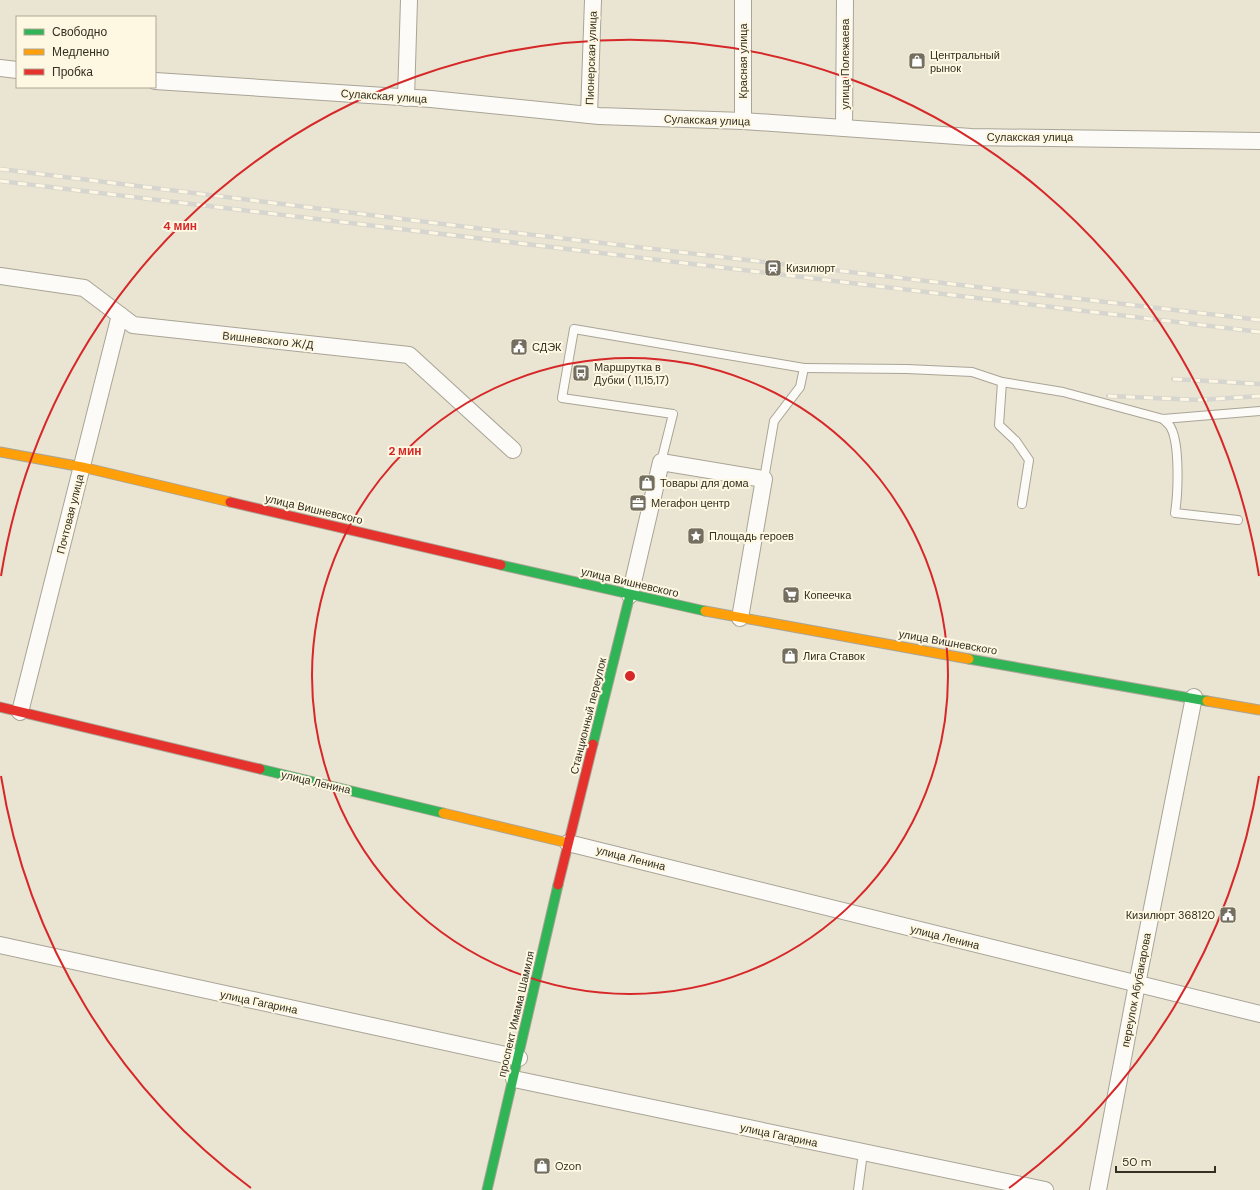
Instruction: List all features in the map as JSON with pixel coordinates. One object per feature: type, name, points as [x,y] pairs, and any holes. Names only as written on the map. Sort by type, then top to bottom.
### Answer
[{"type":"street","points":[[406,98],[409,0]]},
{"type":"street","name":"Пионерская улица","points":[[589,115],[594,0]]},
{"type":"street","name":"Красная улица","points":[[743,121],[744,0]]},
{"type":"street","name":"улица Полежаева","points":[[844,128],[845,0]]},
{"type":"street","points":[[0,68],[16,70]]},
{"type":"street","name":"Сулакская улица","points":[[156,81],[406,98],[589,115],[743,121],[971,137],[1260,141]]},
{"type":"street","name":"Вишневского Ж/Д","points":[[0,276],[84,288],[133,325],[409,355],[513,450]]},
{"type":"street","name":"Почтовая улица","points":[[20,712],[120,315]]},
{"type":"street","name":"улица Вишневского","points":[[0,452],[82,467],[630,595],[740,618],[1194,697],[1260,710]]},
{"type":"street","points":[[630,595],[661,462],[764,478],[740,618]]},
{"type":"street","name":"Станционный переулок","points":[[568,843],[630,595]]},
{"type":"street","name":"переулок Абубакарова","points":[[1098,1190],[1194,697]]},
{"type":"street","name":"улица Ленина","points":[[0,707],[568,843],[1260,1014]]},
{"type":"street","name":"проспект Имама Шамиля","points":[[487,1190],[568,843]]},
{"type":"street","name":"улица Гагарина","points":[[0,945],[518,1058]]},
{"type":"street","name":"улица Гагарина","points":[[514,1079],[1044,1190]]},
{"type":"lane","points":[[661,462],[673,414],[562,398],[574,329],[804,368],[907,369],[972,372],[1002,382],[1063,392],[1163,419],[1260,410]]},
{"type":"lane","points":[[764,478],[774,422],[800,387],[804,368]]},
{"type":"lane","points":[[1002,382],[999,426],[1016,441],[1029,460],[1022,504]]},
{"type":"lane","points":[[1163,419],[1172,429],[1178,461],[1177,502],[1175,513],[1238,520]]},
{"type":"lane","points":[[858,1190],[863,1153]]},
{"type":"railway","points":[[0,169],[483,229],[1260,320]]},
{"type":"railway","points":[[0,181],[1260,332]]},
{"type":"railway","points":[[1173,379],[1260,384]]},
{"type":"railway","points":[[1108,396],[1200,400],[1260,396]]},
{"type":"traffic: fast","points":[[501,565],[705,611]]},
{"type":"traffic: fast","points":[[593,744],[630,595]]},
{"type":"traffic: fast","points":[[969,659],[1207,701]]},
{"type":"traffic: fast","points":[[260,769],[443,813]]},
{"type":"traffic: fast","points":[[487,1190],[558,885]]},
{"type":"traffic: slow","points":[[0,452],[82,467],[230,502]]},
{"type":"traffic: slow","points":[[705,611],[969,659]]},
{"type":"traffic: slow","points":[[1207,701],[1260,710]]},
{"type":"traffic: slow","points":[[443,813],[568,843]]},
{"type":"traffic: jam","points":[[230,502],[501,565]]},
{"type":"traffic: jam","points":[[0,707],[260,769]]},
{"type":"traffic: jam","points":[[558,885],[593,744]]},
{"type":"place","name":"Центральный рынок","points":[[917,61]]},
{"type":"place","name":"Кизилюрт","points":[[773,268]]},
{"type":"place","name":"СДЭК","points":[[519,347]]},
{"type":"place","name":"Маршрутка в Дубки ( 11,15,17)","points":[[581,373]]},
{"type":"place","name":"Товары для дома","points":[[647,483]]},
{"type":"place","name":"Мегафон центр","points":[[638,503]]},
{"type":"place","name":"Площадь героев","points":[[696,536]]},
{"type":"place","name":"Копеечка","points":[[791,595]]},
{"type":"place","name":"Лига Ставок","points":[[790,656]]},
{"type":"place","name":"Кизилюрт 368120","points":[[1228,915]]},
{"type":"place","name":"Ozon","points":[[542,1166]]}]
